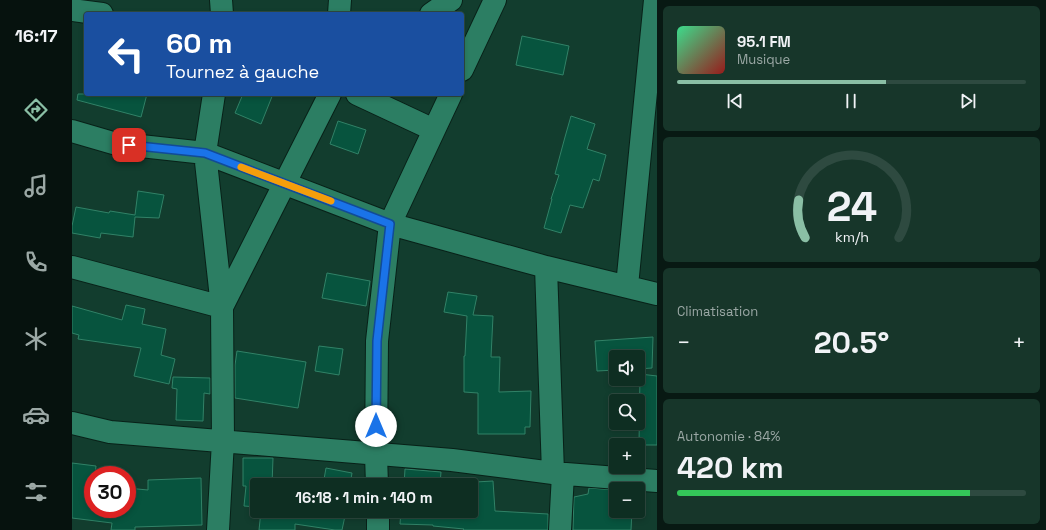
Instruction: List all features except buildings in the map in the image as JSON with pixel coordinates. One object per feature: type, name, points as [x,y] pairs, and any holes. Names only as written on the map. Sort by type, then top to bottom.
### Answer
[{"type":"street","points":[[221,0],[222,12]]},
{"type":"street","points":[[339,12],[340,0]]},
{"type":"street","points":[[434,12],[451,0]]},
{"type":"street","points":[[464,66],[495,0]]},
{"type":"street","points":[[627,286],[655,0]]},
{"type":"street","points":[[72,12],[84,13]]},
{"type":"street","points":[[214,96],[205,153],[222,307],[223,442],[218,530]]},
{"type":"street","points":[[222,307],[329,96]]},
{"type":"street","points":[[361,96],[434,130]]},
{"type":"street","points":[[377,478],[377,341],[390,224],[450,96]]},
{"type":"street","points":[[72,131],[113,143],[205,153],[390,224],[546,267],[657,294]]},
{"type":"street","points":[[72,267],[222,307]]},
{"type":"street","points":[[546,267],[560,530]]},
{"type":"street","points":[[72,423],[110,432],[376,455],[452,460],[558,474],[657,482]]},
{"type":"street","points":[[378,518],[378,530]]},
{"type":"slow traffic","points":[[241,167],[331,201]]},
{"type":"route","points":[[129,145],[205,153],[390,224],[377,341],[376,426]]}]
